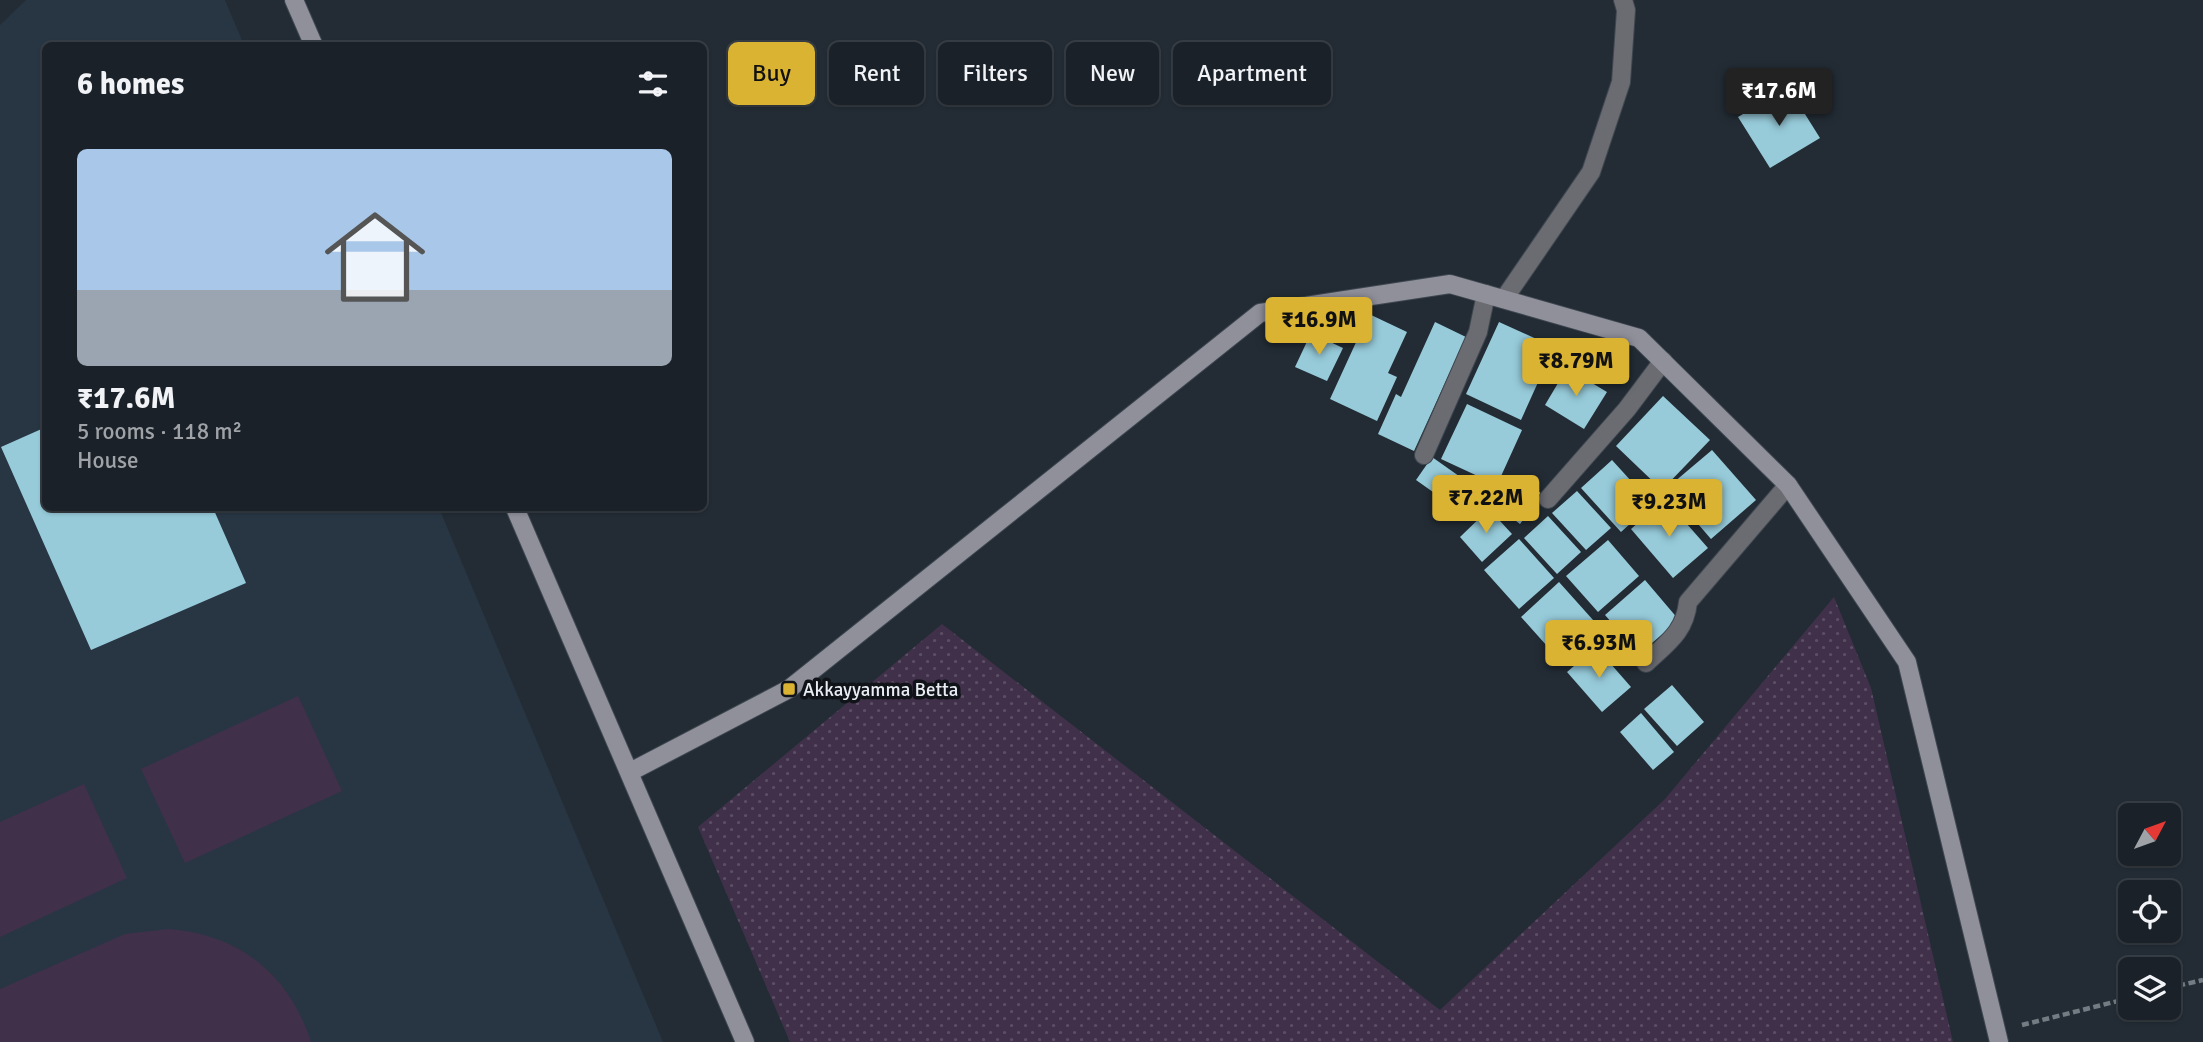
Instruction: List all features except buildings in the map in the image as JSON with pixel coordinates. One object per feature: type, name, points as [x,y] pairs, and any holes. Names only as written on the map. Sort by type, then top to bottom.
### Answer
[{"type":"street","points":[[294,0],[312,42]]},
{"type":"street","points":[[1504,299],[1591,172],[1621,82],[1626,10],[1623,0]]},
{"type":"street","points":[[630,772],[789,689],[1260,313],[1450,284],[1639,338],[1788,485],[1907,662],[1998,1036]]},
{"type":"street","points":[[1424,455],[1478,332],[1486,294]]},
{"type":"street","points":[[1548,499],[1627,409],[1663,361]]},
{"type":"street","points":[[1646,663],[1679,631],[1687,615],[1688,602],[1788,485]]},
{"type":"street","points":[[516,511],[745,1042]]},
{"type":"path","points":[[2181,985],[2203,980]]},
{"type":"path","points":[[1998,1036],[2118,1001]]},
{"type":"shaded area","points":[[26,0],[225,0],[243,42],[42,42],[42,511],[440,511],[663,1042],[0,1042],[0,25]]},
{"type":"shaded area","points":[[1834,597],[1871,688],[1953,1042],[790,1042],[698,827],[942,624],[1440,1010],[1665,799]]},
{"type":"shaded area","points":[[298,696],[342,791],[185,863],[141,769]]},
{"type":"shaded area","points":[[84,784],[127,878],[0,937],[0,822]]},
{"type":"shaded area","points":[[169,929],[218,940],[239,949],[258,962],[290,996],[311,1042],[0,1042],[0,989],[125,934]]},
{"type":"place","name":"Akkayyamma Betta","points":[[789,689]]}]
